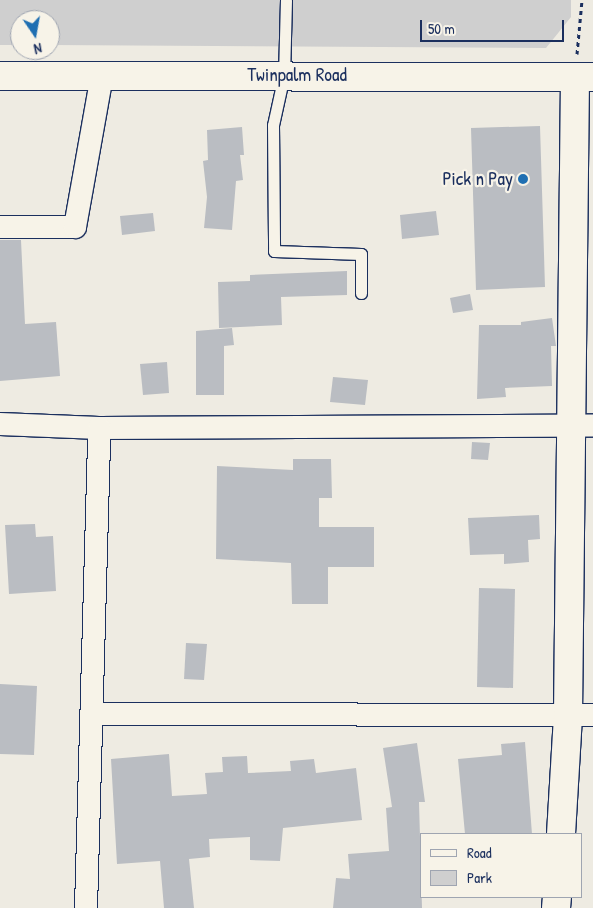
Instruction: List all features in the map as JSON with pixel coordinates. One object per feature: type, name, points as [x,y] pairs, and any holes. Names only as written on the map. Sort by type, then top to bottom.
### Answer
[{"type":"street","name":"Twinpalm Road","points":[[0,76],[584,77]]},
{"type":"street","points":[[0,227],[75,227],[102,76]]},
{"type":"street","points":[[561,833],[580,715],[584,77]]},
{"type":"street","points":[[0,424],[99,428],[582,425]]},
{"type":"street","points":[[86,908],[99,428]]},
{"type":"street","points":[[92,714],[580,715]]},
{"type":"lane","points":[[286,0],[284,75],[273,125],[274,251],[361,254],[361,293]]},
{"type":"path","points":[[582,0],[584,77]]},
{"type":"green space","points":[[0,0],[571,0],[571,17],[546,48],[60,45],[60,10],[10,10],[10,45],[0,45]]},
{"type":"building","points":[[540,126],[545,287],[476,290],[471,128]]},
{"type":"building","points":[[242,127],[244,155],[240,155],[243,180],[236,181],[232,230],[204,228],[207,197],[203,161],[208,160],[207,130]]},
{"type":"building","points":[[436,211],[439,235],[402,239],[400,215]]},
{"type":"building","points":[[153,213],[155,231],[122,235],[120,216]]},
{"type":"building","points":[[0,240],[21,240],[25,324],[56,322],[60,376],[0,381]]},
{"type":"building","points":[[347,271],[347,295],[281,297],[282,325],[219,328],[218,282],[250,281],[250,275]]},
{"type":"building","points":[[470,294],[473,310],[453,313],[450,298]]},
{"type":"building","points":[[552,318],[556,346],[551,346],[552,386],[505,388],[506,397],[477,399],[479,325],[521,325],[521,322]]},
{"type":"building","points":[[232,328],[234,345],[224,346],[224,395],[196,395],[196,331]]},
{"type":"building","points":[[167,362],[169,393],[143,395],[140,364]]},
{"type":"building","points":[[333,377],[368,380],[365,405],[330,402]]},
{"type":"building","points":[[472,442],[490,443],[488,460],[471,459]]},
{"type":"building","points":[[293,459],[331,459],[332,498],[319,498],[319,527],[374,527],[374,567],[328,567],[328,604],[292,604],[291,563],[216,559],[217,466],[293,470]]},
{"type":"building","points":[[539,515],[540,539],[528,540],[529,562],[504,564],[504,554],[470,555],[468,518]]},
{"type":"building","points":[[35,524],[36,537],[53,536],[56,591],[9,594],[5,525]]},
{"type":"building","points":[[479,588],[515,589],[513,688],[477,687]]},
{"type":"building","points":[[186,643],[207,644],[204,680],[184,679]]},
{"type":"building","points":[[0,684],[37,686],[34,755],[0,754]]},
{"type":"building","points":[[525,742],[532,833],[465,833],[458,759],[502,755],[501,744]]},
{"type":"building","points":[[417,743],[425,802],[419,802],[420,898],[422,898],[422,908],[333,908],[336,878],[350,879],[348,854],[389,851],[386,808],[392,807],[383,748]]},
{"type":"building","points":[[169,754],[172,796],[207,794],[205,773],[223,772],[222,757],[247,756],[248,773],[291,771],[290,761],[314,759],[316,773],[356,768],[362,820],[283,828],[280,861],[250,860],[250,837],[209,839],[210,857],[189,859],[194,908],[164,908],[160,861],[117,864],[111,759]]},
{"type":"place","name":"Pick n Pay","points":[[523,179]]}]
